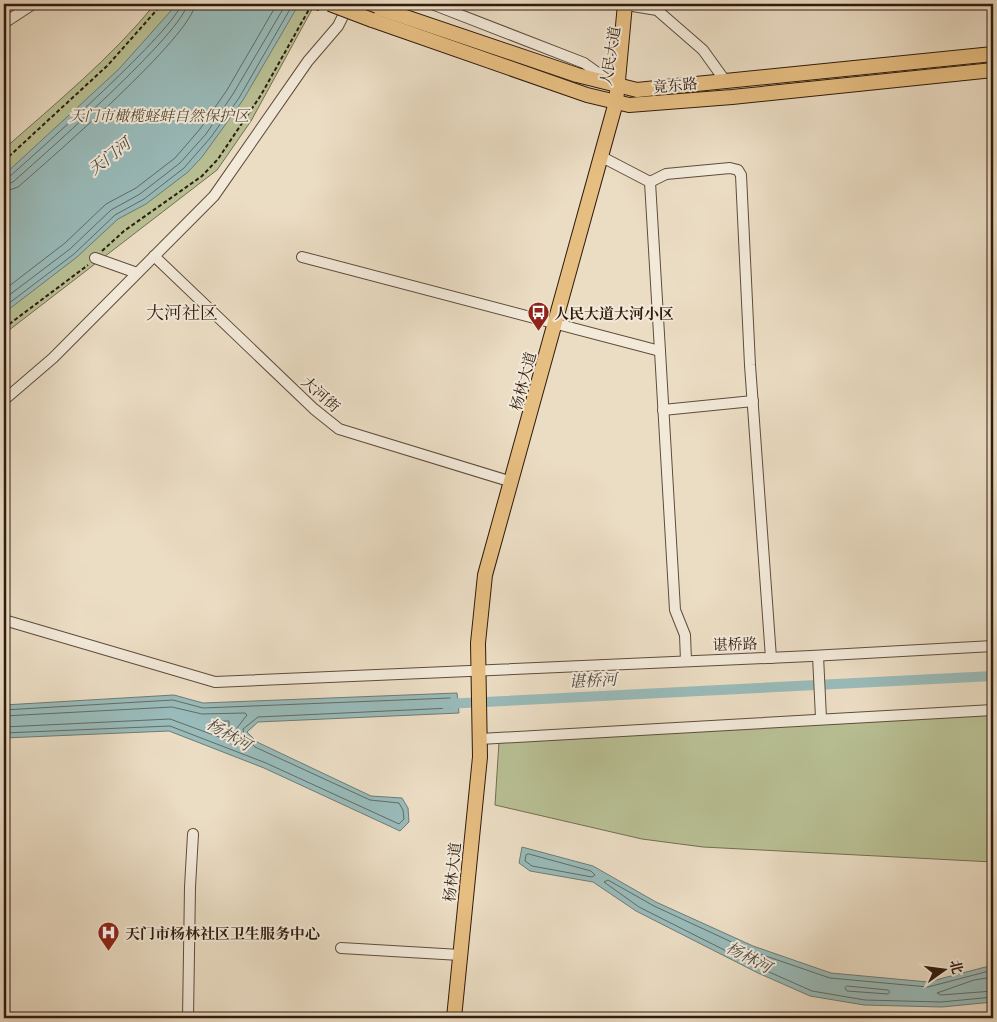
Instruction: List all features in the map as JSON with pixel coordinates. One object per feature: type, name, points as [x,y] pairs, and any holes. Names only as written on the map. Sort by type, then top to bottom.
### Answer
[{"type":"main road","points":[[330,4],[372,10]]},
{"type":"main road","name":"人民大道","points":[[616,102],[621,88],[631,5]]},
{"type":"main road","name":"竟东路","points":[[372,10],[621,88],[648,90],[993,54]]},
{"type":"main road","name":"竟东路","points":[[372,10],[577,91],[616,102],[636,105],[993,70]]},
{"type":"main road","name":"杨林大道","points":[[454,1018],[480,734],[478,672],[480,610],[485,575],[616,102]]},
{"type":"street","points":[[4,23],[33,4]]},
{"type":"street","points":[[4,400],[53,358],[214,196],[308,60],[338,26],[349,4]]},
{"type":"street","points":[[432,4],[584,62],[621,88]]},
{"type":"street","points":[[631,5],[657,10],[703,50],[726,82]]},
{"type":"street","points":[[602,158],[650,182]]},
{"type":"street","points":[[650,182],[666,174],[730,168],[738,170],[741,174],[753,401],[771,658]]},
{"type":"street","points":[[650,182],[675,610],[685,635],[686,662]]},
{"type":"street","name":"大河街","points":[[154,256],[314,410],[338,429],[512,482]]},
{"type":"street","points":[[302,256],[660,351]]},
{"type":"street","points":[[95,258],[137,273]]},
{"type":"street","points":[[663,410],[753,401]]},
{"type":"street","name":"谌桥路","points":[[4,620],[215,682],[478,672],[993,646]]},
{"type":"street","points":[[818,656],[821,718]]},
{"type":"street","points":[[480,734],[993,710]]},
{"type":"street","points":[[188,1018],[190,887],[193,834]]},
{"type":"street","points":[[341,948],[460,955]]},
{"type":"path","points":[[4,161],[108,65],[162,4]]},
{"type":"path","points":[[4,328],[95,258],[124,230],[182,191],[218,159],[261,95],[312,4]]},
{"type":"green space","name":"天门市橄榄蛏蚌自然保护区","points":[[155,4],[315,4],[251,121],[217,170],[4,334],[4,149],[102,61]]},
{"type":"green space","points":[[993,714],[993,862],[703,847],[642,839],[495,805],[499,742]]},
{"type":"water","name":"天门市橄榄蛏蚌自然保护区","points":[[177,4],[299,4],[243,100],[202,157],[188,172],[146,204],[118,219],[77,257],[4,313],[4,175],[119,69]]},
{"type":"water","name":"杨林河","points":[[457,693],[459,713],[258,722],[247,732],[257,742],[371,796],[402,798],[408,808],[409,822],[400,831],[264,768],[169,731],[4,738],[4,705],[174,695],[203,703]]},
{"type":"water","name":"杨林河","points":[[522,847],[593,866],[656,902],[753,946],[831,973],[928,982],[993,965],[993,1002],[942,1007],[864,1005],[810,996],[758,973],[636,911],[593,882],[530,871],[519,863]]},
{"type":"waterway","name":"谌桥河","points":[[445,704],[993,676]]},
{"type":"place","name":"人民大道大河小区","points":[[538,332]]},
{"type":"place","name":"天门市杨林社区卫生服务中心","points":[[109,952]]},
{"type":"district","name":"大河社区","points":[[182,313]]},
{"type":"water label","name":"天门河","points":[[109,156]]}]
